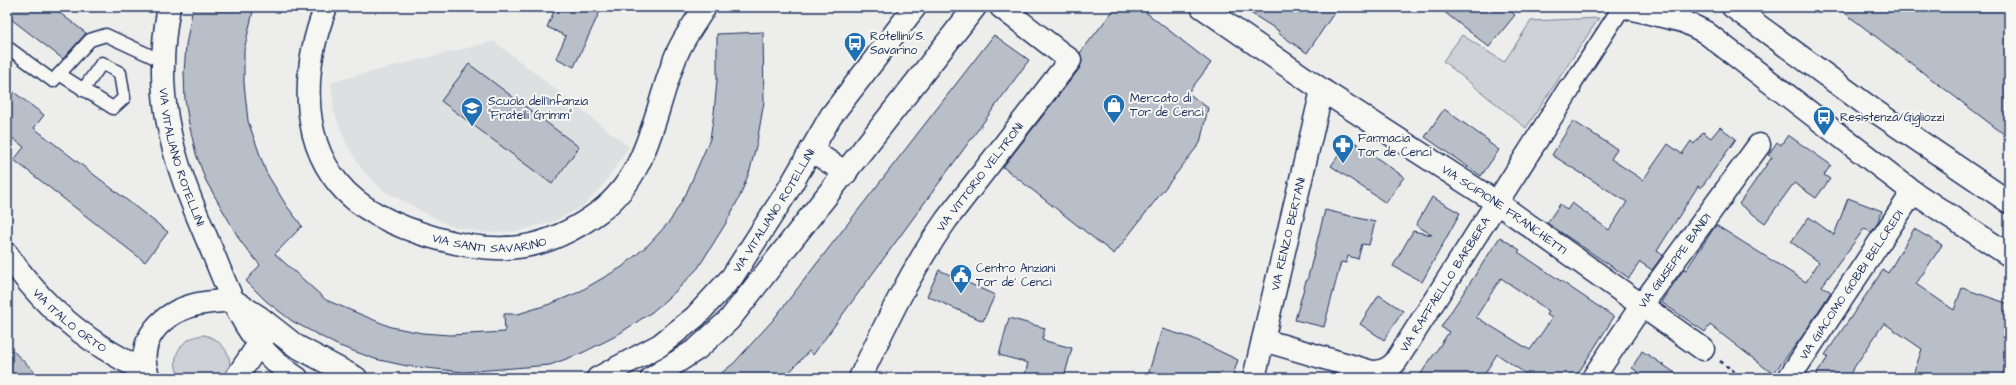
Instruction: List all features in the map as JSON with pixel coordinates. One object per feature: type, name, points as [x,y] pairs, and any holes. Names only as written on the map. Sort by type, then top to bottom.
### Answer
[{"type":"street","name":"VIA VITALIANO ROTELLINI","points":[[169,7],[164,62],[166,111],[174,149],[198,220],[233,300],[259,345],[279,365],[297,378]]},
{"type":"street","name":"VIA SANTI SAVARINO","points":[[326,7],[319,23],[313,47],[309,76],[309,107],[316,142],[324,161],[338,183],[356,200],[381,217],[417,233],[468,247],[495,249],[529,245],[565,233],[599,212],[618,195],[631,178],[645,150],[679,49],[705,7]]},
{"type":"street","name":"VIA VITALIANO ROTELLINI","points":[[598,378],[660,345],[695,317],[722,289],[746,258],[831,116],[915,7]]},
{"type":"street","points":[[652,378],[697,349],[729,320],[975,7]]},
{"type":"street","name":"VIA VITTORIO VELTRONI","points":[[860,378],[905,287],[931,241],[1070,60],[1001,7]]},
{"type":"street","name":"VIA SCIPIONE FRANCHETTI","points":[[1202,7],[1322,90],[1496,202],[1703,349]]},
{"type":"street","points":[[1623,7],[1683,21],[1705,32],[1912,192],[2009,255]]},
{"type":"street","name":"VIA RAFFAELLO BARBIERA","points":[[1263,340],[1372,372],[1388,369],[1396,361],[1496,202],[1623,7]]},
{"type":"street","points":[[1733,7],[1872,109],[2009,202]]},
{"type":"street","name":"VIA RENZO BERTANI","points":[[1254,378],[1322,90]]},
{"type":"street","name":"VIA GIUSEPPE BANDI","points":[[1593,378],[1642,305],[1759,145]]},
{"type":"street","points":[[811,150],[846,173]]},
{"type":"street","name":"VIA GIACOMO GOBBI BELCREDI","points":[[1789,378],[1912,192]]},
{"type":"street","name":"VIA ITALO ORTO","points":[[7,254],[42,298],[67,323],[147,374]]},
{"type":"street","points":[[147,374],[144,360],[146,346],[159,324],[170,316],[191,306],[233,300],[310,354],[356,378]]},
{"type":"street","points":[[236,378],[270,326]]},
{"type":"lane","points":[[7,47],[53,81],[90,40],[106,35],[164,62]]},
{"type":"lane","points":[[59,74],[83,90]]},
{"type":"path","points":[[1703,349],[1743,378]]},
{"type":"shaded area","points":[[1599,18],[1526,128],[1443,61],[1462,35],[1504,62],[1531,21]]},
{"type":"shaded area","name":"Scuola dell'Infanzia \"Fratelli Grimm\"","points":[[494,41],[629,147],[600,189],[582,207],[552,222],[518,231],[486,233],[450,226],[382,190],[360,167],[346,143],[334,112],[331,82]]},
{"type":"shaded area","points":[[204,335],[217,341],[226,351],[230,364],[228,371],[224,378],[180,378],[175,363],[179,349],[189,340]]},
{"type":"building","points":[[7,7],[52,7],[86,33],[63,59],[7,16]]},
{"type":"building","points":[[193,7],[254,7],[244,50],[244,83],[248,121],[266,172],[286,205],[302,226],[275,254],[326,300],[391,327],[422,333],[450,335],[505,332],[504,314],[518,314],[550,304],[577,293],[622,267],[649,244],[670,221],[686,194],[710,139],[717,80],[717,34],[763,32],[764,102],[757,142],[750,170],[740,196],[726,223],[698,268],[676,291],[652,312],[614,337],[582,353],[550,365],[464,372],[407,366],[375,359],[337,345],[292,321],[266,301],[246,281],[260,265],[241,242],[206,181],[196,154],[189,124],[185,100],[184,73],[186,45]]},
{"type":"building","points":[[556,7],[602,7],[574,67],[556,58],[566,36],[547,27]]},
{"type":"building","name":"Mercato di Tor de Cenci","points":[[1116,7],[1139,7],[1211,63],[1188,93],[1208,108],[1200,143],[1114,254],[1003,167],[1080,68],[1082,61],[1080,53]]},
{"type":"building","points":[[1241,7],[1338,7],[1307,53],[1278,33],[1279,31]]},
{"type":"building","points":[[1438,7],[1505,7],[1515,15],[1489,47]]},
{"type":"building","points":[[1837,7],[2009,7],[2009,138]]},
{"type":"building","points":[[994,35],[1029,60],[813,355],[809,351],[784,378],[715,378],[734,363],[773,320]]},
{"type":"building","points":[[469,64],[579,147],[552,184],[441,101]]},
{"type":"building","points":[[7,87],[44,115],[34,128],[168,232],[145,262],[14,160],[24,147],[7,134]]},
{"type":"building","points":[[1444,109],[1489,141],[1488,142],[1499,150],[1481,176],[1425,137]]},
{"type":"building","points":[[1573,121],[1617,149],[1611,159],[1643,180],[1668,144],[1682,154],[1691,141],[1694,144],[1703,132],[1711,138],[1720,127],[1736,139],[1701,188],[1698,186],[1657,251],[1663,255],[1652,270],[1640,262],[1629,278],[1547,223],[1560,204],[1567,210],[1572,203],[1609,230],[1627,202],[1552,155]]},
{"type":"building","points":[[1788,135],[1831,165],[1824,175],[1830,179],[1816,198],[1794,183],[1765,223],[1739,204],[1772,157],[1768,155],[1777,142],[1781,145]]},
{"type":"building","points":[[1350,139],[1404,177],[1386,203],[1331,166]]},
{"type":"building","points":[[1432,197],[1460,213],[1422,282],[1393,266],[1413,231],[1432,235],[1416,225]]},
{"type":"building","points":[[1848,198],[1882,211],[1877,224],[1872,232],[1864,229],[1822,286],[1831,292],[1801,338],[1773,374],[1710,325],[1705,332],[1661,302],[1684,269],[1686,270],[1716,225],[1806,282],[1819,262],[1791,242],[1809,217],[1834,235]]},
{"type":"building","points":[[1325,210],[1375,222],[1369,245],[1362,244],[1358,259],[1348,256],[1346,263],[1341,262],[1324,327],[1295,320],[1307,281]]},
{"type":"building","points":[[1914,229],[1942,245],[1916,284],[1954,310],[1962,288],[2009,304],[2009,358],[2002,378],[1912,378],[1922,349],[1884,323],[1847,378],[1814,378],[1828,357],[1825,355],[1883,270],[1888,273]]},
{"type":"building","points":[[1500,237],[1520,250],[1518,252],[1614,317],[1575,378],[1532,378],[1497,354],[1482,378],[1418,378],[1449,332],[1441,327]],"holes":[[[1501,278],[1549,311],[1547,315],[1552,318],[1530,350],[1476,317]]]},
{"type":"building","name":"Centro Anziani Tor de' Cenci","points":[[939,270],[995,295],[983,321],[927,296]]},
{"type":"building","points":[[1379,295],[1403,311],[1384,340],[1360,324]]},
{"type":"building","points":[[1009,318],[1045,328],[1042,340],[1072,348],[1064,378],[1024,378],[1028,363],[999,355]]},
{"type":"building","points":[[1162,329],[1192,338],[1238,360],[1232,378],[1147,378]]},
{"type":"building","points":[[7,345],[41,378],[7,378]]},
{"type":"building","points":[[1642,351],[1683,378],[1634,378],[1638,372],[1632,368]]},
{"type":"place","name":"Rotellini/S. Savarino","points":[[855,62]]},
{"type":"place","name":"Mercato di Tor de Cenci","points":[[1114,124]]},
{"type":"place","name":"Scuola dell'Infanzia \"Fratelli Grimm\"","points":[[472,128]]},
{"type":"place","name":"Resistenza/Gigliozzi","points":[[1824,136]]},
{"type":"place","name":"Farmacia Tor de Cenci","points":[[1343,164]]},
{"type":"place","name":"Centro Anziani Tor de' Cenci","points":[[961,294]]}]
